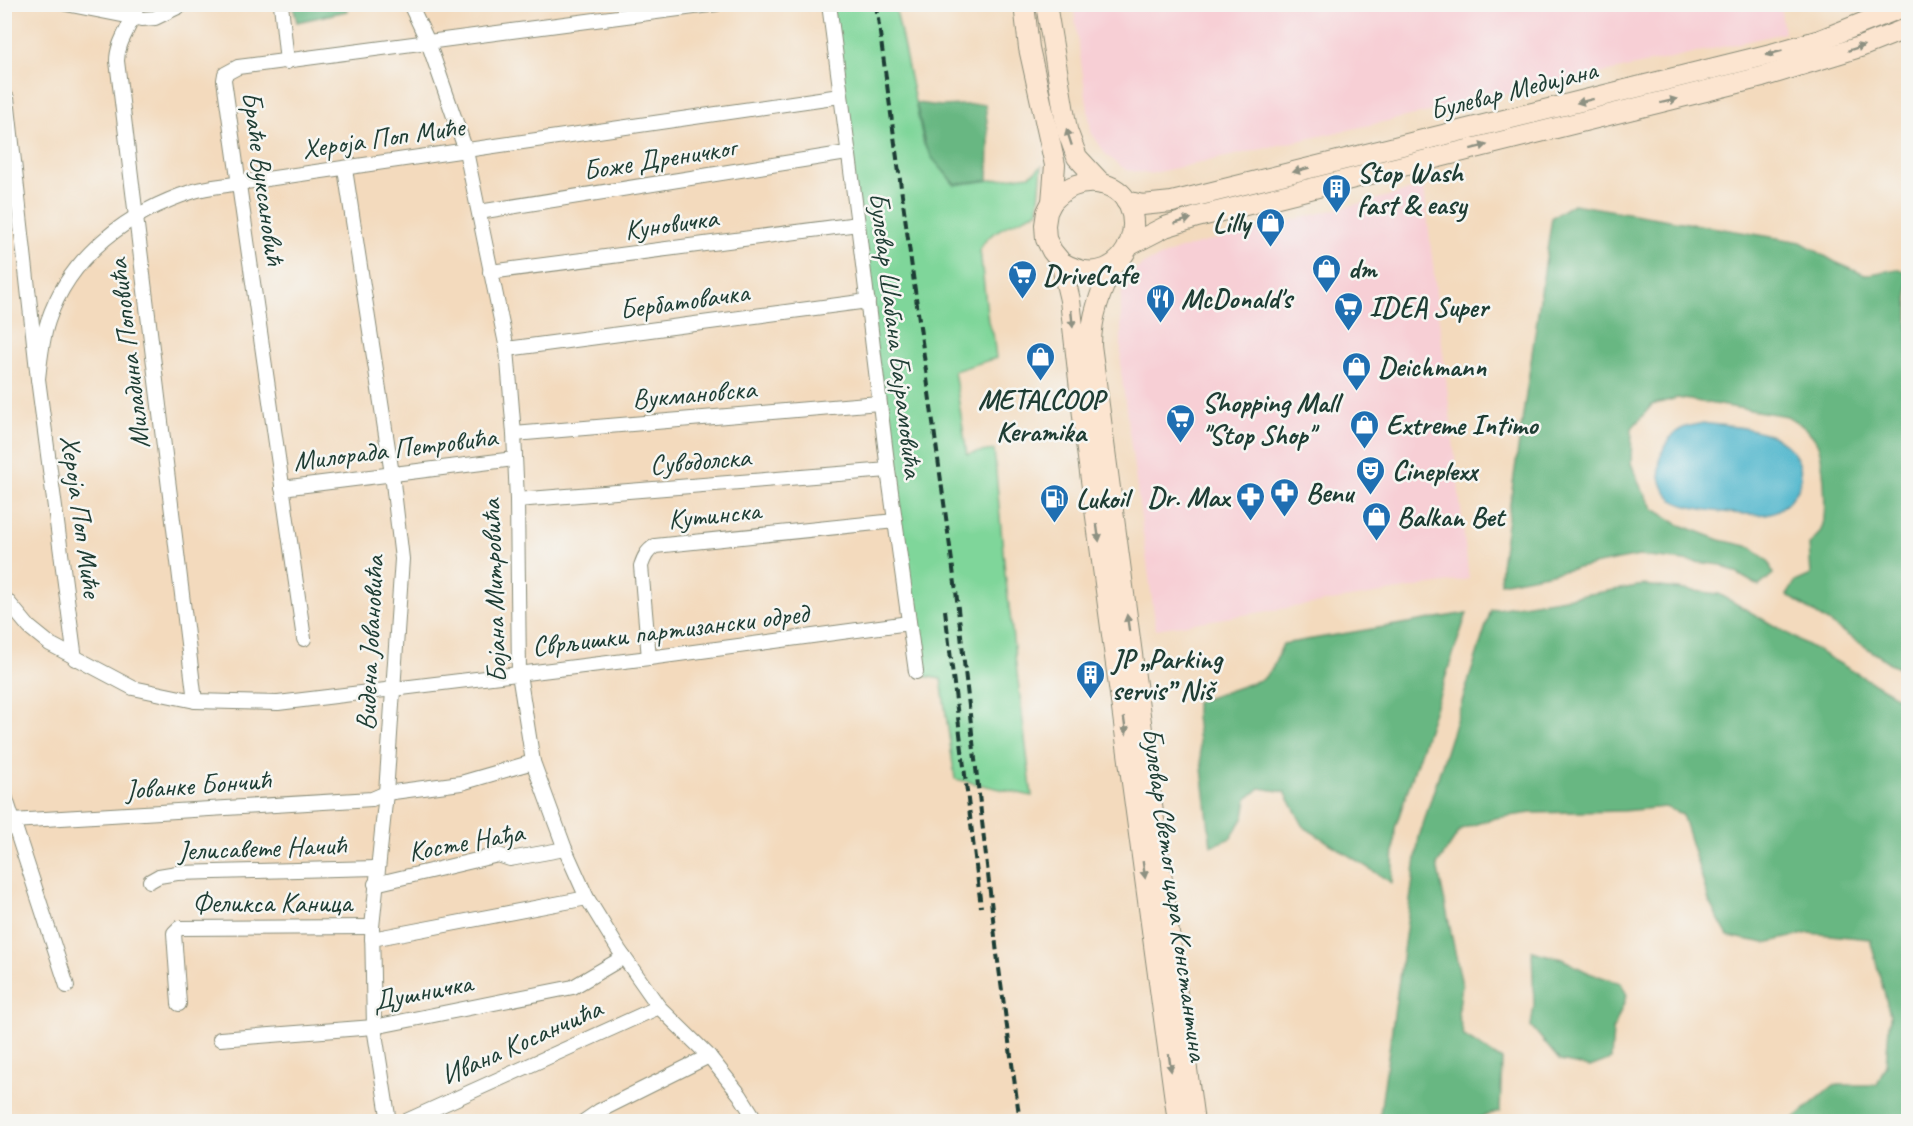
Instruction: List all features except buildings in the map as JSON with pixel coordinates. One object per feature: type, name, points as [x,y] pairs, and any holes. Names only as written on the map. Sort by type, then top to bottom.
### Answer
[{"type":"main road","name":"Булевар Светог цара Константина","points":[[1024,4],[1029,48],[1054,161],[1055,182],[1052,202],[1047,212],[1046,239],[1052,251],[1061,261],[1070,300],[1086,443],[1178,1122]]},
{"type":"main road","points":[[1046,4],[1067,130],[1077,157],[1102,184],[1115,191],[1126,201],[1132,215],[1134,231],[1130,245],[1113,265],[1100,271],[1086,272],[1073,269],[1061,261]]},
{"type":"main road","name":"Булевар Медијана","points":[[1126,201],[1142,205],[1172,202],[1574,104],[1800,46],[1908,5]]},
{"type":"main road","name":"Булевар Медијана","points":[[1130,245],[1165,227],[1197,217],[1762,77],[1860,47],[1908,28]]},
{"type":"main road","points":[[1052,202],[1074,185],[1088,182],[1102,184]]},
{"type":"main road","name":"Булевар Светог цара Константина","points":[[1113,265],[1098,300],[1091,328],[1090,345],[1194,1122]]},
{"type":"street","points":[[66,4],[135,11],[142,19],[155,18],[184,4]]},
{"type":"street","points":[[281,4],[287,62]]},
{"type":"street","name":"Бојана Митровића","points":[[410,4],[428,42],[466,151],[507,349],[517,500],[519,674],[533,762],[565,849],[587,898],[659,1007],[709,1056],[740,1095],[757,1122]]},
{"type":"street","name":"Браће Вуксановић","points":[[303,639],[224,80],[225,74],[238,67],[717,4]]},
{"type":"street","name":"Булевар Шабана Бајрамовића","points":[[829,4],[879,403],[916,672]]},
{"type":"street","name":"Миладина Поповића","points":[[135,11],[120,42],[117,61],[195,701]]},
{"type":"street","name":"Хероја Поп Миће","points":[[38,379],[44,336],[57,299],[88,255],[104,238],[137,216],[196,190],[840,96]]},
{"type":"street","name":"Хероја Поп Миће","points":[[7,98],[38,379],[75,659]]},
{"type":"street","name":"Боже Дреничког","points":[[479,212],[847,153]]},
{"type":"street","name":"Видена Јовановића","points":[[345,169],[392,474],[402,559],[386,793],[375,884],[372,933],[374,1027],[389,1122]]},
{"type":"street","name":"Куновичка","points":[[490,272],[858,224]]},
{"type":"street","name":"Бербатовачка","points":[[507,349],[868,301]]},
{"type":"street","name":"Вукмановска","points":[[514,434],[879,403]]},
{"type":"street","name":"Милорада Петровића","points":[[282,488],[514,459]]},
{"type":"street","name":"Суводолска","points":[[517,500],[888,470]]},
{"type":"street","name":"Кутинска","points":[[649,658],[641,566],[643,558],[651,548],[895,521]]},
{"type":"street","name":"Сврљишки партизански одред","points":[[4,597],[29,627],[50,644],[133,688],[195,701],[278,704],[909,623]]},
{"type":"street","name":"Јованке Бончић","points":[[12,821],[372,799],[386,793],[461,783],[533,762]]},
{"type":"street","points":[[4,793],[67,986]]},
{"type":"street","name":"Косте Нађа","points":[[375,884],[498,855],[510,859],[565,849]]},
{"type":"street","name":"Јелисавете Начић","points":[[150,881],[159,876],[177,873],[377,868]]},
{"type":"street","name":"Феликса Каница","points":[[179,1004],[174,933],[179,928],[372,933],[587,898]]},
{"type":"street","name":"Душничка","points":[[220,1039],[374,1027],[573,987],[624,957]]},
{"type":"street","name":"Ивана Косанчића","points":[[404,1122],[659,1007]]},
{"type":"street","points":[[583,1122],[599,1111],[709,1056]]},
{"type":"shaded area","points":[[1780,4],[1784,33],[1149,174],[1126,170],[1106,155],[1091,132],[1073,5]]},
{"type":"shaded area","points":[[1424,187],[1469,579],[1156,629],[1121,372],[1121,296],[1126,280],[1145,263],[1183,248]]},
{"type":"green space","points":[[293,5],[346,5],[347,11],[297,22]]},
{"type":"green space","points":[[829,5],[895,5],[924,145],[954,185],[1030,175],[1042,166],[1038,211],[997,231],[990,236],[980,250],[988,322],[993,333],[996,358],[954,371],[967,454],[994,450],[1005,573],[1032,796],[955,779],[941,679],[918,675]]},
{"type":"green space","points":[[916,103],[941,106],[985,104],[989,140],[988,180],[955,184],[933,159],[925,144]]},
{"type":"green space","points":[[1573,204],[1801,242],[1835,262],[1865,275],[1898,269],[1908,272],[1908,675],[1787,595],[1795,582],[1811,575],[1809,545],[1821,530],[1825,499],[1821,459],[1816,441],[1807,430],[1787,416],[1677,398],[1652,405],[1632,428],[1631,463],[1641,488],[1654,509],[1678,524],[1720,540],[1751,547],[1769,562],[1773,574],[1759,586],[1722,565],[1639,556],[1500,583],[1552,217]]},
{"type":"green space","points":[[1644,585],[1719,594],[1908,703],[1908,1121],[1791,1121],[1834,1085],[1877,1085],[1886,1064],[1890,1015],[1870,939],[1809,933],[1765,943],[1728,936],[1710,904],[1682,814],[1665,807],[1623,811],[1531,813],[1495,818],[1461,829],[1437,865],[1462,985],[1458,1014],[1464,1036],[1502,1060],[1500,1111],[1469,1121],[1379,1121],[1419,837],[1491,610]]},
{"type":"green space","points":[[1467,613],[1395,828],[1392,883],[1304,827],[1285,792],[1260,788],[1247,799],[1244,817],[1231,838],[1211,846],[1196,702],[1263,679],[1272,669],[1283,644]]},
{"type":"green space","points":[[1532,951],[1562,959],[1589,973],[1621,983],[1627,995],[1613,1030],[1611,1059],[1590,1067],[1560,1061],[1531,1026],[1534,1005]]},
{"type":"water","points":[[1703,423],[1758,431],[1782,442],[1792,451],[1801,469],[1799,486],[1792,498],[1776,511],[1766,514],[1704,509],[1680,504],[1673,500],[1662,483],[1660,463],[1662,452],[1673,435],[1681,429]]},
{"type":"railway","points":[[876,4],[956,591],[997,954],[1020,1122]]},
{"type":"railway","points":[[945,610],[981,907]]},
{"type":"place","name":"Stop Wash fast & easy","points":[[1336,214]]},
{"type":"place","name":"Lilly","points":[[1271,248]]},
{"type":"place","name":"dm","points":[[1327,294]]},
{"type":"place","name":"DriveCafe","points":[[1022,300]]},
{"type":"place","name":"McDonald's","points":[[1160,324]]},
{"type":"place","name":"IDEA Super","points":[[1348,332]]},
{"type":"place","name":"METALCOOP Keramika","points":[[1041,382]]},
{"type":"place","name":"Deichmann","points":[[1357,392]]},
{"type":"place","name":"Shopping Mall \"Stop Shop\"","points":[[1181,444]]},
{"type":"place","name":"Extreme Intimo","points":[[1365,450]]},
{"type":"place","name":"Cineplexx","points":[[1371,496]]},
{"type":"place","name":"Benu","points":[[1285,518]]},
{"type":"place","name":"Dr. Max","points":[[1250,522]]},
{"type":"place","name":"Lukoil","points":[[1055,524]]},
{"type":"place","name":"Balkan Bet","points":[[1376,542]]},
{"type":"place","name":"JP „Parking servis” Niš","points":[[1091,700]]}]
